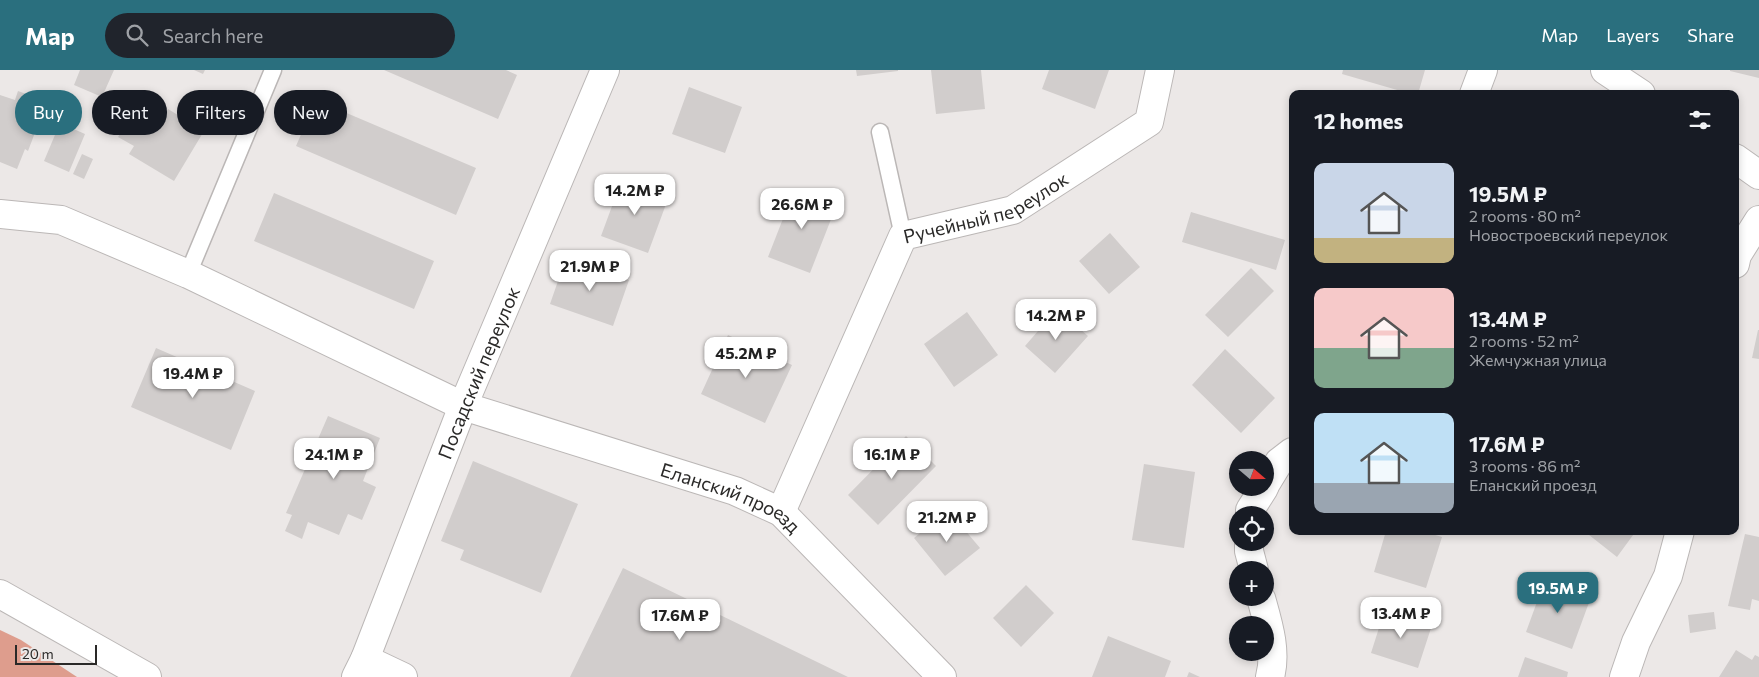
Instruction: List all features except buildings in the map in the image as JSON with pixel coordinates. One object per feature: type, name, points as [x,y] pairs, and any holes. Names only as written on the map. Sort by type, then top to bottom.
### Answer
[{"type":"street","name":"Посадский переулок","points":[[360,668],[462,406],[605,70]]},
{"type":"street","name":"Ручейный переулок","points":[[781,512],[903,236],[1013,210],[1021,205],[1149,122],[1160,70]]},
{"type":"street","points":[[1476,90],[1483,70]]},
{"type":"street","points":[[1605,70],[1635,90]]},
{"type":"street","points":[[1739,161],[1759,175]]},
{"type":"street","name":"Еланский проезд","points":[[0,214],[61,220],[188,274],[462,406],[735,491],[781,512],[942,677]]},
{"type":"street","points":[[1739,252],[1759,220]]},
{"type":"street","points":[[1274,470],[1279,462],[1289,454]]},
{"type":"street","points":[[1624,677],[1636,642],[1668,576],[1679,535]]},
{"type":"street","points":[[0,594],[147,677]]},
{"type":"street","points":[[1263,606],[1270,631],[1274,664],[1270,677]]},
{"type":"street","points":[[360,668],[403,677]]},
{"type":"lane","points":[[188,274],[273,70]]},
{"type":"lane","points":[[880,132],[903,236]]},
{"type":"shaded area","points":[[0,630],[21,640],[77,677],[0,677]]}]
